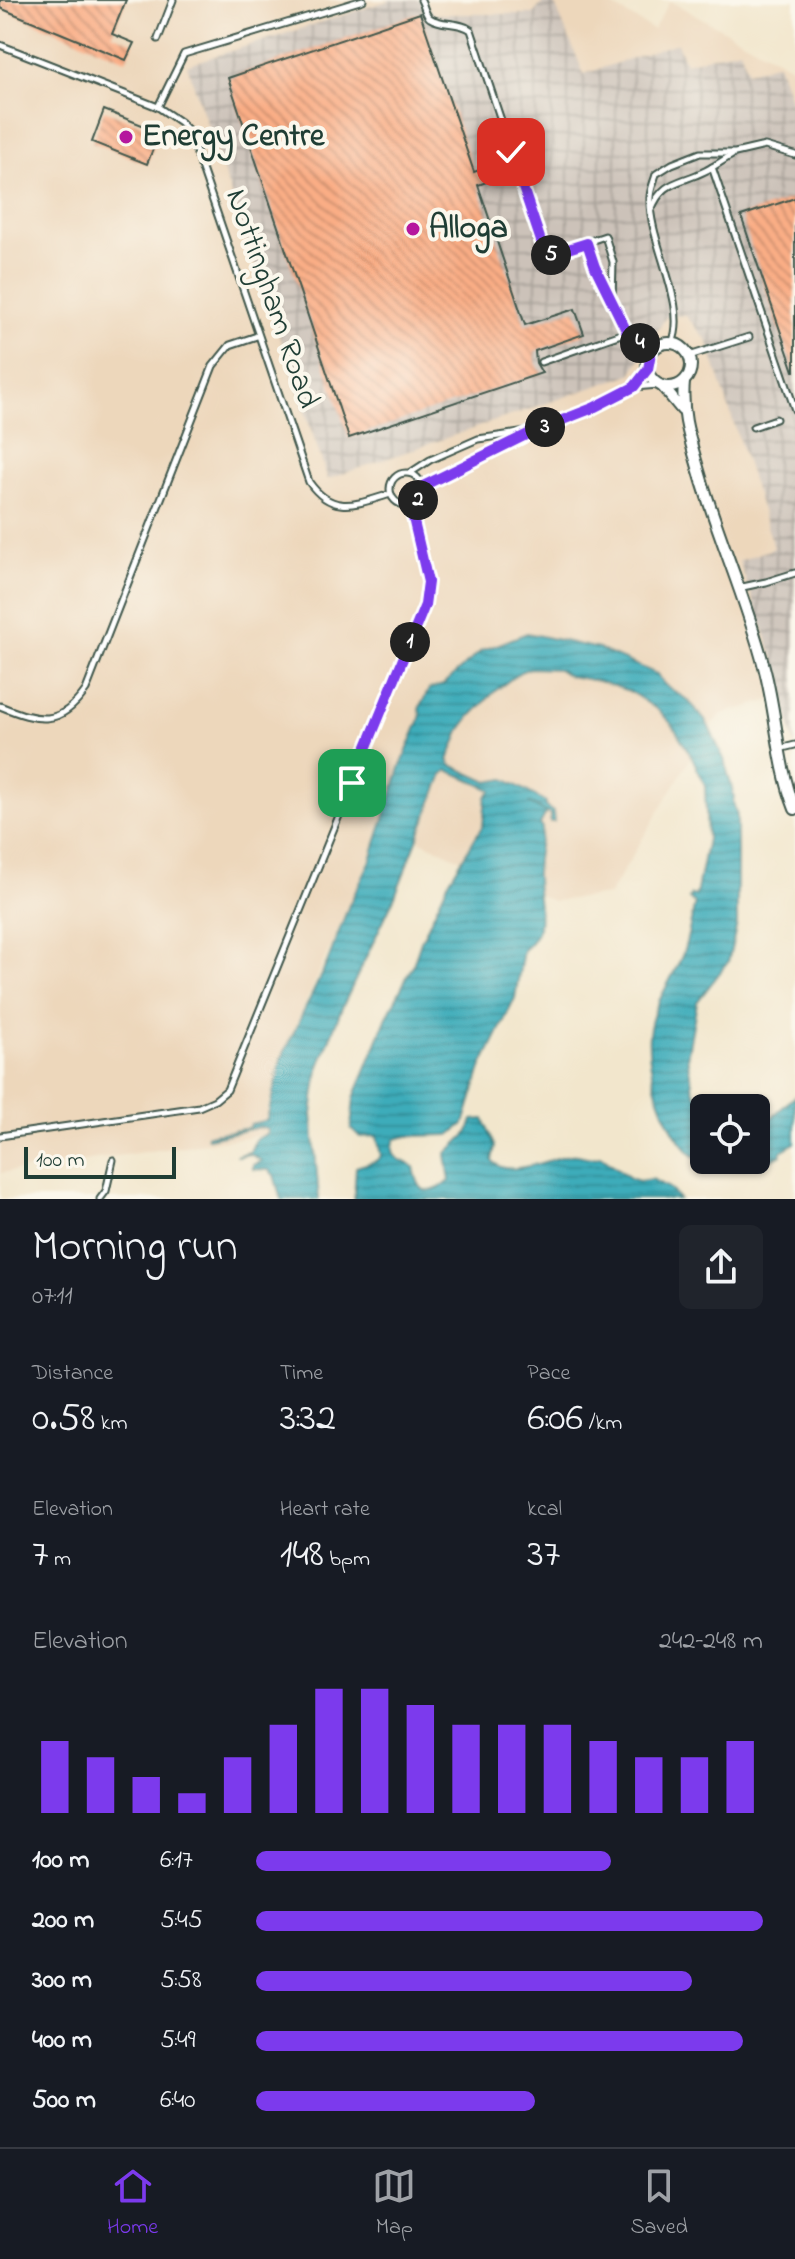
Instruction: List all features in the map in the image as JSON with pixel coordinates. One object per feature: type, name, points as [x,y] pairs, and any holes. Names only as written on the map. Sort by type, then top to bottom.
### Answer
[{"type":"street","points":[[661,386],[678,386],[691,370],[689,356],[684,349],[672,343],[663,344],[651,353],[648,369],[661,386],[682,410]]},
{"type":"street","points":[[684,382],[682,410],[710,510],[764,665],[778,749],[795,809]]},
{"type":"lane","points":[[158,39],[173,0]]},
{"type":"lane","points":[[158,107],[184,54],[363,0]]},
{"type":"lane","points":[[421,0],[427,16],[432,20],[465,25],[471,30],[546,256],[605,236],[613,262],[612,299]]},
{"type":"lane","name":"Nottingham Road","points":[[0,45],[158,107],[189,131],[309,482],[328,503],[345,504],[391,494]]},
{"type":"lane","points":[[672,343],[677,333],[676,312],[649,196],[656,174],[700,153],[735,153],[765,146],[795,155]]},
{"type":"lane","points":[[651,211],[657,195],[675,181],[712,167],[735,153]]},
{"type":"lane","points":[[712,167],[795,410]]},
{"type":"lane","points":[[587,243],[595,267],[627,332],[651,353]]},
{"type":"lane","points":[[541,362],[627,332]]},
{"type":"lane","points":[[0,706],[18,713],[56,717],[73,709],[86,690],[213,366],[230,345],[257,336]]},
{"type":"lane","points":[[689,356],[749,337]]},
{"type":"lane","points":[[634,387],[648,369]]},
{"type":"lane","points":[[423,486],[532,432],[593,408],[634,387],[661,386]]},
{"type":"lane","points":[[753,427],[776,419]]},
{"type":"lane","points":[[410,473],[478,439],[532,432]]},
{"type":"lane","points":[[404,472],[416,475],[423,486],[420,498],[410,505],[398,503],[391,494],[394,478],[404,472]]},
{"type":"lane","points":[[0,1136],[199,1107],[227,1090],[425,605],[428,582],[410,505]]},
{"type":"lane","points":[[738,588],[795,573]]},
{"type":"lane","points":[[778,749],[795,745]]},
{"type":"lane","points":[[100,1199],[106,1191],[113,1160]]},
{"type":"shaded area","points":[[0,0],[603,0],[653,30],[670,1],[795,69],[795,746],[782,697],[722,714],[709,727],[609,895],[553,901],[381,823],[372,852],[281,1058],[268,1106],[267,1134],[0,1173]]},
{"type":"shaded area","points":[[391,0],[421,0],[434,14],[533,14],[545,0],[553,0],[584,74],[677,43],[685,63],[740,49],[748,72],[778,63],[795,114],[795,746],[774,659],[739,561],[774,548],[707,340],[685,315],[666,317],[631,374],[328,479],[187,65]]},
{"type":"water","points":[[527,633],[599,649],[657,674],[665,685],[689,701],[707,723],[724,759],[734,796],[737,816],[737,924],[728,962],[697,1002],[687,1058],[696,1094],[690,1094],[690,1152],[664,1113],[652,1071],[649,1035],[654,1014],[682,956],[689,930],[695,903],[689,899],[691,895],[696,896],[707,839],[705,785],[672,724],[658,710],[629,691],[569,676],[558,669],[530,668],[520,672],[495,691],[470,717],[461,729],[448,760],[451,765],[488,782],[505,779],[546,802],[546,807],[553,812],[554,822],[550,822],[550,814],[528,803],[546,813],[540,824],[536,867],[540,914],[537,933],[523,950],[515,998],[481,1068],[464,1124],[450,1135],[395,1139],[394,1155],[414,1167],[422,1188],[435,1190],[450,1181],[446,1154],[469,1132],[473,1120],[484,1119],[495,1146],[492,1160],[498,1166],[517,1168],[570,1155],[601,1156],[630,1178],[639,1181],[652,1179],[669,1188],[679,1199],[354,1199],[356,1167],[376,1161],[381,1156],[377,1136],[360,1137],[351,1128],[354,1098],[448,883],[483,825],[486,797],[492,790],[448,770],[443,774],[395,896],[341,1010],[318,1069],[312,1114],[319,1199],[281,1199],[274,1175],[269,1170],[253,1169],[253,1165],[262,1161],[250,1154],[236,1156],[250,1152],[256,1139],[267,1134],[267,1129],[260,1127],[208,1138],[207,1135],[250,1128],[250,1124],[267,1120],[282,1057],[370,862],[401,765],[419,722],[419,709],[429,689],[443,685],[481,651]]},
{"type":"water","points":[[795,1096],[795,1143],[781,1151],[781,1155],[770,1159],[770,1119]]},
{"type":"building","points":[[0,0],[126,0],[112,34],[134,43],[126,60],[0,8]]},
{"type":"building","points":[[420,13],[474,172],[491,166],[495,179],[478,185],[525,325],[575,309],[584,334],[535,351],[536,363],[542,373],[349,438],[228,78]]},
{"type":"building","name":"Energy Centre","points":[[104,110],[160,132],[147,164],[92,142]]},
{"type":"building","points":[[795,198],[795,371],[794,371],[741,216]]},
{"type":"place","name":"Energy Centre","points":[[126,137]]},
{"type":"place","name":"Alloga","points":[[413,229]]},
{"type":"route","points":[[352,783],[428,593],[410,512],[410,505],[420,498],[423,486],[532,432],[613,398],[634,387],[648,369],[651,353],[627,332],[595,267],[587,243],[546,256],[511,152]]}]
